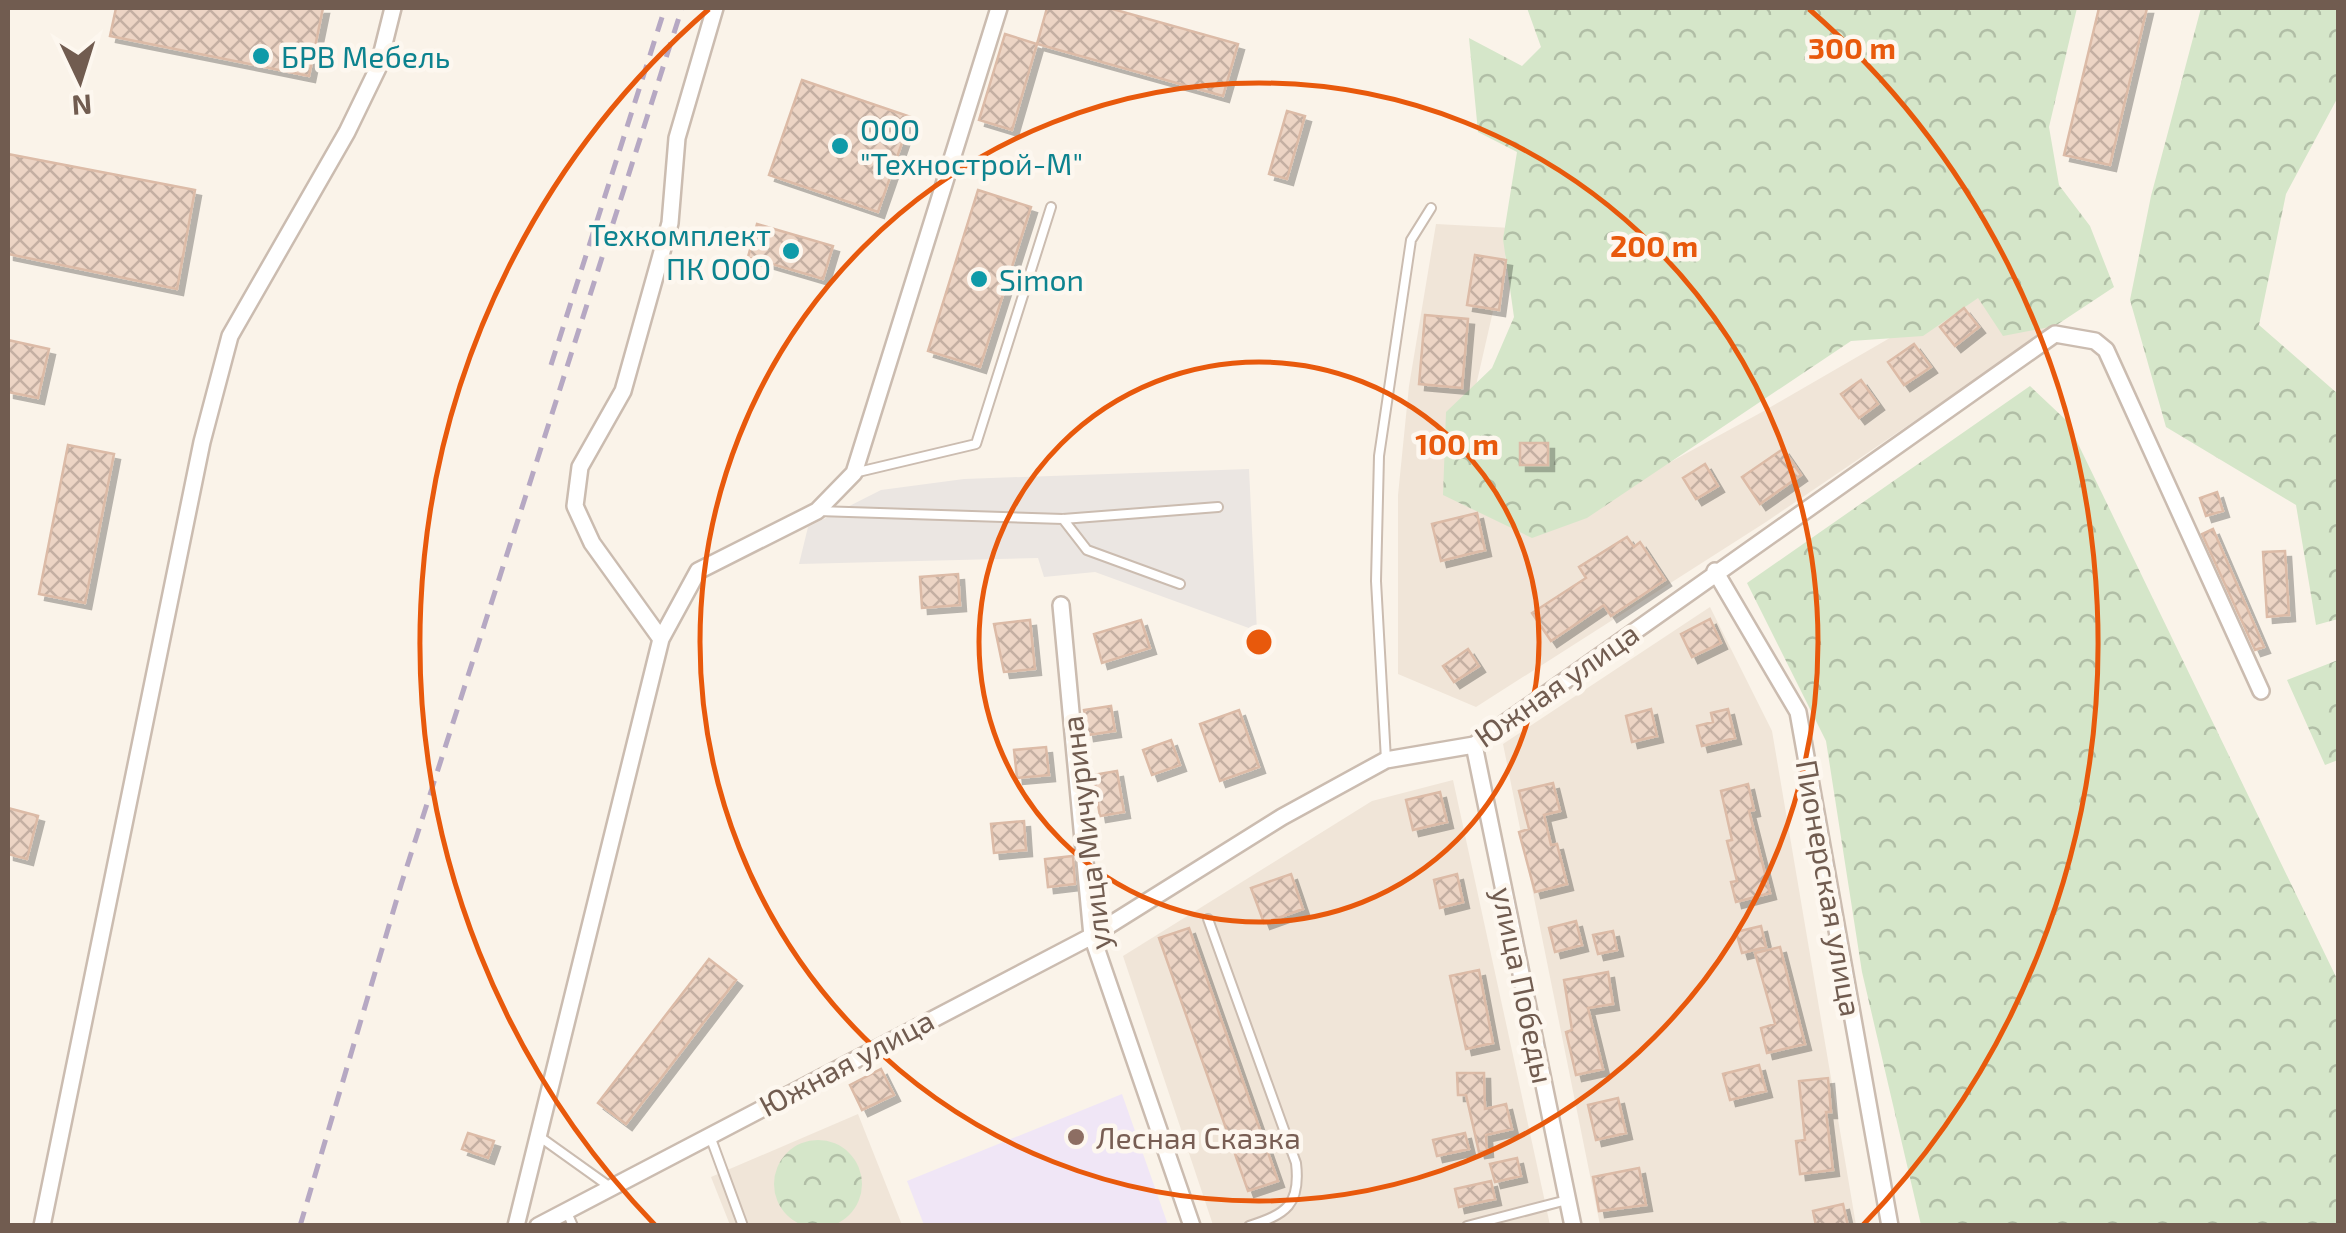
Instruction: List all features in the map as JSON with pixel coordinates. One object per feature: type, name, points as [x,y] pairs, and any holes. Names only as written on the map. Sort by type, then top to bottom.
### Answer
[{"type":"street","points":[[42,1226],[202,442],[230,336],[348,132],[378,68],[393,8]]},
{"type":"street","points":[[661,639],[592,543],[576,506],[580,467],[623,391],[670,222],[677,138],[716,8]]},
{"type":"street","points":[[516,1226],[661,639],[698,571],[817,511],[854,473],[999,8]]},
{"type":"street","name":"Южная улица","points":[[538,1226],[569,1218],[610,1187],[1092,936],[1282,817],[1386,760],[1474,746],[1715,571],[2055,334],[2096,341],[2106,350],[2260,691]]},
{"type":"street","name":"Пионерская улица","points":[[1715,571],[1798,712],[1890,1226]]},
{"type":"street","name":"улица Мичурина","points":[[1061,605],[1092,936],[1192,1226]]},
{"type":"street","name":"улица Победы","points":[[1474,746],[1573,1226]]},
{"type":"lane","points":[[854,473],[976,444],[1051,207]]},
{"type":"lane","points":[[1386,760],[1376,581],[1379,456],[1411,240],[1431,208]]},
{"type":"lane","points":[[817,511],[1063,519],[1218,507]]},
{"type":"lane","points":[[1063,519],[1088,550],[1180,584]]},
{"type":"lane","points":[[1208,919],[1296,1163],[1295,1201],[1285,1214],[1248,1226]]},
{"type":"lane","points":[[710,1134],[743,1226]]},
{"type":"lane","points":[[538,1136],[610,1187]]},
{"type":"lane","points":[[1467,1226],[1568,1200]]},
{"type":"shaded area","points":[[1436,224],[1512,228],[1475,390],[1568,518],[1762,412],[2059,240],[2097,297],[1766,522],[1476,707],[1398,674],[1398,495],[1409,386]]},
{"type":"shaded area","points":[[1249,469],[1257,631],[1095,572],[1044,577],[1038,558],[799,564],[808,527],[881,490],[964,479]]},
{"type":"shaded area","points":[[1710,607],[1772,731],[1856,1225],[1600,1225],[1503,744]]},
{"type":"shaded area","points":[[1453,780],[1550,1225],[1213,1225],[1123,956],[1372,801]]},
{"type":"shaded area","name":"Лесная Сказка","points":[[1122,1094],[1168,1225],[924,1225],[907,1181]]},
{"type":"shaded area","points":[[858,1114],[902,1225],[730,1225],[711,1177]]},
{"type":"green space","points":[[1527,8],[2077,8],[2049,127],[2059,185],[2090,226],[2114,287],[2055,326],[2003,336],[1978,298],[1923,336],[1851,341],[1587,518],[1532,538],[1443,495],[1446,412],[1492,368],[1514,317],[1503,239],[1517,152],[1478,132],[1469,38],[1522,66],[1541,47]]},
{"type":"green space","points":[[2201,8],[2338,8],[2338,97],[2286,194],[2259,325],[2338,394],[2338,619],[2316,625],[2296,505],[2166,427],[2130,300],[2151,196]]},
{"type":"green space","points":[[2030,386],[2067,421],[2338,981],[2338,1225],[1921,1225],[1862,972],[1826,741],[1747,583]]},
{"type":"green space","points":[[2338,660],[2338,760],[2325,765],[2287,680]]},
{"type":"green space","points":[[818,1140],[849,1153],[862,1184],[849,1215],[818,1228],[787,1215],[774,1184],[787,1153]]},
{"type":"building","name":"БРВ Мебель","points":[[116,8],[323,8],[309,76],[110,36]]},
{"type":"building","points":[[1047,8],[1109,8],[1238,44],[1223,96],[1037,44]]},
{"type":"building","points":[[2099,8],[2147,8],[2110,165],[2064,155]]},
{"type":"building","points":[[1005,34],[1037,44],[1012,130],[979,120]]},
{"type":"building","name":"ООО \"Технострой-М\"","points":[[802,80],[911,117],[878,212],[769,175]]},
{"type":"building","points":[[1287,111],[1305,116],[1287,179],[1269,174]]},
{"type":"building","points":[[8,154],[195,190],[177,289],[8,254]]},
{"type":"building","name":"Simon","points":[[978,190],[1031,207],[980,367],[928,351]]},
{"type":"building","name":"Техкомплект ПК ООО","points":[[757,224],[833,246],[823,279],[748,257]]},
{"type":"building","points":[[1475,255],[1506,260],[1499,310],[1467,305]]},
{"type":"building","points":[[1964,308],[1979,327],[1955,346],[1940,327]]},
{"type":"building","points":[[1425,315],[1468,319],[1462,388],[1419,384]]},
{"type":"building","points":[[8,340],[49,349],[38,398],[8,392]]},
{"type":"building","points":[[1914,344],[1931,367],[1904,385],[1888,362]]},
{"type":"building","points":[[1861,380],[1878,404],[1859,418],[1841,394]]},
{"type":"building","points":[[1520,443],[1548,443],[1548,465],[1520,465]]},
{"type":"building","points":[[68,445],[114,454],[85,603],[39,594]]},
{"type":"building","points":[[1783,449],[1801,475],[1760,504],[1742,477]]},
{"type":"building","points":[[1705,464],[1718,486],[1696,499],[1683,478]]},
{"type":"building","points":[[2217,492],[2223,511],[2206,516],[2200,498]]},
{"type":"building","points":[[1477,513],[1485,550],[1441,561],[1432,524]]},
{"type":"building","points":[[2213,529],[2264,647],[2255,650],[2202,534]]},
{"type":"building","points":[[1627,537],[1634,547],[1640,542],[1665,580],[1611,616],[1604,605],[1551,641],[1532,613],[1586,578],[1579,567]]},
{"type":"building","points":[[2285,551],[2289,615],[2267,617],[2263,552]]},
{"type":"building","points":[[958,574],[960,605],[922,608],[920,577]]},
{"type":"building","points":[[1710,619],[1721,643],[1692,657],[1681,634]]},
{"type":"building","points":[[1030,620],[1035,669],[1004,672],[994,624]]},
{"type":"building","points":[[1141,620],[1150,648],[1102,663],[1094,634]]},
{"type":"building","points":[[1468,649],[1479,666],[1454,682],[1443,666]]},
{"type":"building","points":[[1111,706],[1115,731],[1088,735],[1084,710]]},
{"type":"building","points":[[1651,709],[1657,736],[1632,742],[1626,716]]},
{"type":"building","points":[[1728,709],[1735,738],[1702,746],[1697,726],[1713,722],[1711,713]]},
{"type":"building","points":[[1239,710],[1259,767],[1220,781],[1200,724]]},
{"type":"building","points":[[1171,740],[1180,765],[1152,775],[1143,750]]},
{"type":"building","points":[[1046,747],[1049,775],[1017,778],[1014,750]]},
{"type":"building","points":[[1117,771],[1124,812],[1100,816],[1093,775]]},
{"type":"building","points":[[1553,783],[1560,811],[1544,815],[1551,845],[1557,844],[1567,884],[1535,892],[1519,832],[1529,829],[1519,791]]},
{"type":"building","points":[[1748,784],[1754,810],[1749,811],[1770,893],[1736,902],[1731,882],[1737,881],[1727,841],[1732,840],[1721,791]]},
{"type":"building","points":[[1440,792],[1447,822],[1413,830],[1406,800]]},
{"type":"building","points":[[8,808],[38,816],[27,859],[8,854]]},
{"type":"building","points":[[1024,821],[1026,850],[994,853],[991,824]]},
{"type":"building","points":[[1073,856],[1075,884],[1048,887],[1045,859]]},
{"type":"building","points":[[1291,874],[1303,909],[1264,923],[1251,888]]},
{"type":"building","points":[[1457,874],[1463,902],[1440,908],[1434,880]]},
{"type":"building","points":[[1576,921],[1582,945],[1555,952],[1549,928]]},
{"type":"building","points":[[1761,926],[1766,947],[1742,953],[1736,932]]},
{"type":"building","points":[[1189,928],[1278,1181],[1248,1191],[1159,938]]},
{"type":"building","points":[[1613,931],[1617,950],[1598,954],[1593,935]]},
{"type":"building","points":[[1780,947],[1805,1044],[1767,1053],[1761,1028],[1775,1024],[1755,953]]},
{"type":"building","points":[[709,959],[736,980],[626,1124],[598,1103]]},
{"type":"building","points":[[1479,970],[1493,1043],[1466,1049],[1450,976]]},
{"type":"building","points":[[1608,972],[1613,1004],[1588,1008],[1603,1069],[1576,1075],[1566,1032],[1572,1030],[1564,980]]},
{"type":"building","points":[[1759,1065],[1766,1091],[1730,1100],[1723,1074]]},
{"type":"building","points":[[881,1069],[894,1095],[862,1110],[850,1085]]},
{"type":"building","points":[[1457,1073],[1484,1073],[1485,1109],[1506,1104],[1512,1129],[1486,1135],[1487,1151],[1479,1152],[1466,1095],[1458,1095]]},
{"type":"building","points":[[1828,1078],[1831,1112],[1826,1112],[1833,1170],[1800,1174],[1796,1141],[1805,1140],[1799,1081]]},
{"type":"building","points":[[1618,1098],[1626,1133],[1596,1140],[1588,1105]]},
{"type":"building","points":[[468,1133],[494,1141],[488,1158],[462,1149]]},
{"type":"building","points":[[1465,1133],[1469,1149],[1437,1156],[1433,1140]]},
{"type":"building","points":[[1517,1158],[1521,1176],[1495,1182],[1490,1164]]},
{"type":"building","points":[[1639,1168],[1646,1205],[1599,1211],[1593,1177]]},
{"type":"building","points":[[1491,1181],[1495,1199],[1459,1207],[1455,1189]]},
{"type":"building","points":[[1843,1204],[1848,1226],[1816,1226],[1813,1211]]},
{"type":"railway","points":[[551,365],[665,8]]},
{"type":"railway","points":[[300,1226],[401,885],[682,8]]},
{"type":"place","name":"БРВ Мебель","points":[[261,56]]},
{"type":"place","name":"ООО \"Технострой-М\"","points":[[840,146]]},
{"type":"place","name":"Техкомплект ПК ООО","points":[[791,251]]},
{"type":"place","name":"Simon","points":[[979,279]]},
{"type":"place","name":"Лесная Сказка","points":[[1076,1137]]}]
